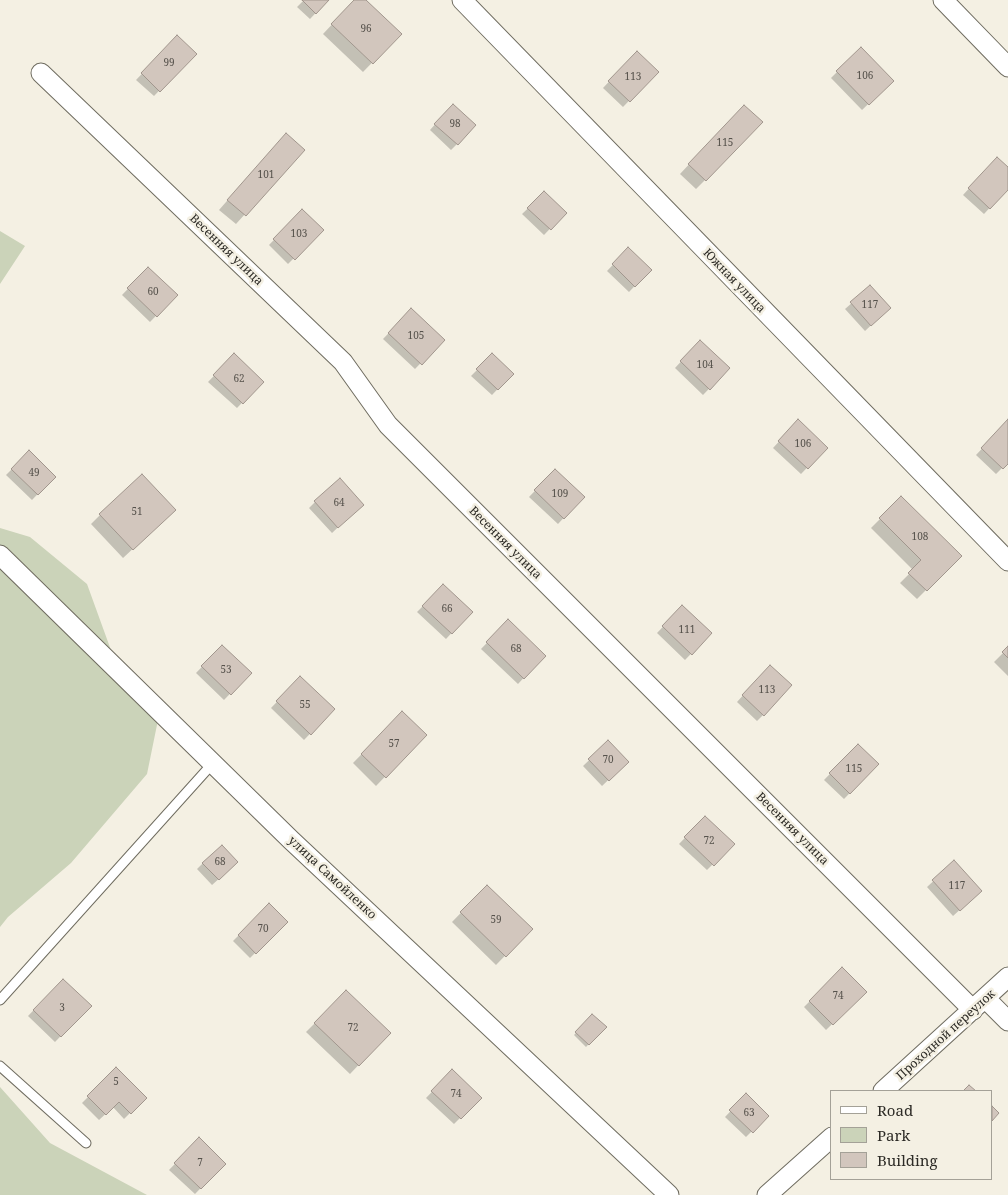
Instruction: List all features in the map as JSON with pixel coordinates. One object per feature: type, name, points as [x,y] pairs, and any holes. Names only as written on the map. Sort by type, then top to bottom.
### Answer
[{"type":"street","name":"Южная улица","points":[[462,0],[1008,561]]},
{"type":"street","points":[[943,0],[1008,67]]},
{"type":"street","name":"Весенняя улица","points":[[41,73],[343,362],[388,425],[980,1004],[1008,1021]]},
{"type":"street","name":"улица Самойленко","points":[[0,555],[291,840],[669,1195]]},
{"type":"street","name":"Проходной переулок","points":[[884,1090],[1008,978]]},
{"type":"street","points":[[767,1195],[830,1139]]},
{"type":"lane","points":[[0,1000],[213,763]]},
{"type":"lane","points":[[0,1066],[86,1143]]},
{"type":"green space","points":[[0,231],[25,246],[0,284]]},
{"type":"green space","points":[[0,528],[30,537],[87,584],[116,664],[159,715],[147,774],[71,863],[8,917],[0,927]]},
{"type":"green space","points":[[0,1087],[50,1143],[147,1195],[0,1195]]},
{"type":"building","points":[[302,0],[329,0],[316,14]]},
{"type":"building","points":[[354,0],[366,0],[402,34],[373,64],[331,24]]},
{"type":"building","points":[[177,35],[197,54],[160,92],[141,73]]},
{"type":"building","points":[[861,47],[894,81],[869,105],[836,71]]},
{"type":"building","points":[[637,51],[659,72],[630,102],[608,81]]},
{"type":"building","points":[[453,104],[476,125],[458,145],[434,124]]},
{"type":"building","points":[[744,105],[763,122],[706,181],[688,164]]},
{"type":"building","points":[[286,133],[305,150],[246,216],[227,200]]},
{"type":"building","points":[[997,157],[1008,167],[1008,190],[990,209],[968,188]]},
{"type":"building","points":[[544,191],[567,213],[551,230],[527,208]]},
{"type":"building","points":[[302,209],[324,230],[295,260],[273,239]]},
{"type":"building","points":[[628,247],[652,270],[635,287],[612,264]]},
{"type":"building","points":[[148,267],[178,295],[157,317],[127,288]]},
{"type":"building","points":[[870,285],[891,308],[871,326],[850,302]]},
{"type":"building","points":[[411,308],[445,340],[422,365],[388,333]]},
{"type":"building","points":[[700,340],[730,368],[710,390],[680,361]]},
{"type":"building","points":[[234,353],[264,382],[243,404],[213,375]]},
{"type":"building","points":[[492,353],[514,374],[498,390],[476,369]]},
{"type":"building","points":[[798,419],[828,448],[808,469],[778,441]]},
{"type":"building","points":[[1008,419],[1008,464],[1003,469],[981,448]]},
{"type":"building","points":[[29,450],[56,477],[38,495],[11,469]]},
{"type":"building","points":[[555,469],[585,497],[564,519],[534,490]]},
{"type":"building","points":[[142,474],[176,510],[133,550],[99,514]]},
{"type":"building","points":[[340,478],[364,505],[338,528],[314,501]]},
{"type":"building","points":[[901,496],[962,556],[927,591],[908,573],[921,560],[879,518]]},
{"type":"building","points":[[443,584],[473,612],[452,634],[422,606]]},
{"type":"building","points":[[682,605],[712,633],[692,655],[662,626]]},
{"type":"building","points":[[508,619],[546,656],[524,679],[486,642]]},
{"type":"building","points":[[222,645],[252,673],[231,695],[201,666]]},
{"type":"building","points":[[1008,646],[1008,658],[1002,652]]},
{"type":"building","points":[[770,665],[792,685],[764,716],[742,695]]},
{"type":"building","points":[[300,676],[335,709],[311,735],[276,701]]},
{"type":"building","points":[[402,711],[427,735],[386,778],[361,754]]},
{"type":"building","points":[[608,740],[629,762],[609,781],[588,759]]},
{"type":"building","points":[[858,744],[879,764],[850,794],[829,773]]},
{"type":"building","points":[[705,816],[735,844],[714,866],[684,837]]},
{"type":"building","points":[[222,845],[238,862],[219,880],[202,863]]},
{"type":"building","points":[[954,860],[982,891],[960,911],[932,880]]},
{"type":"building","points":[[487,885],[533,929],[506,957],[460,912]]},
{"type":"building","points":[[269,903],[288,922],[256,954],[238,935]]},
{"type":"building","points":[[842,967],[867,992],[833,1025],[809,1001]]},
{"type":"building","points":[[63,979],[92,1006],[61,1037],[33,1010]]},
{"type":"building","points":[[346,990],[391,1033],[359,1066],[314,1023]]},
{"type":"building","points":[[592,1014],[607,1027],[589,1045],[575,1032]]},
{"type":"building","points":[[116,1067],[147,1098],[131,1114],[119,1102],[106,1115],[87,1096]]},
{"type":"building","points":[[452,1069],[482,1098],[461,1119],[431,1091]]},
{"type":"building","points":[[969,1085],[975,1090],[964,1090]]},
{"type":"building","points":[[746,1093],[769,1116],[753,1133],[729,1110]]},
{"type":"building","points":[[993,1107],[999,1113],[993,1120]]},
{"type":"building","points":[[199,1137],[226,1164],[201,1189],[174,1163]]}]
